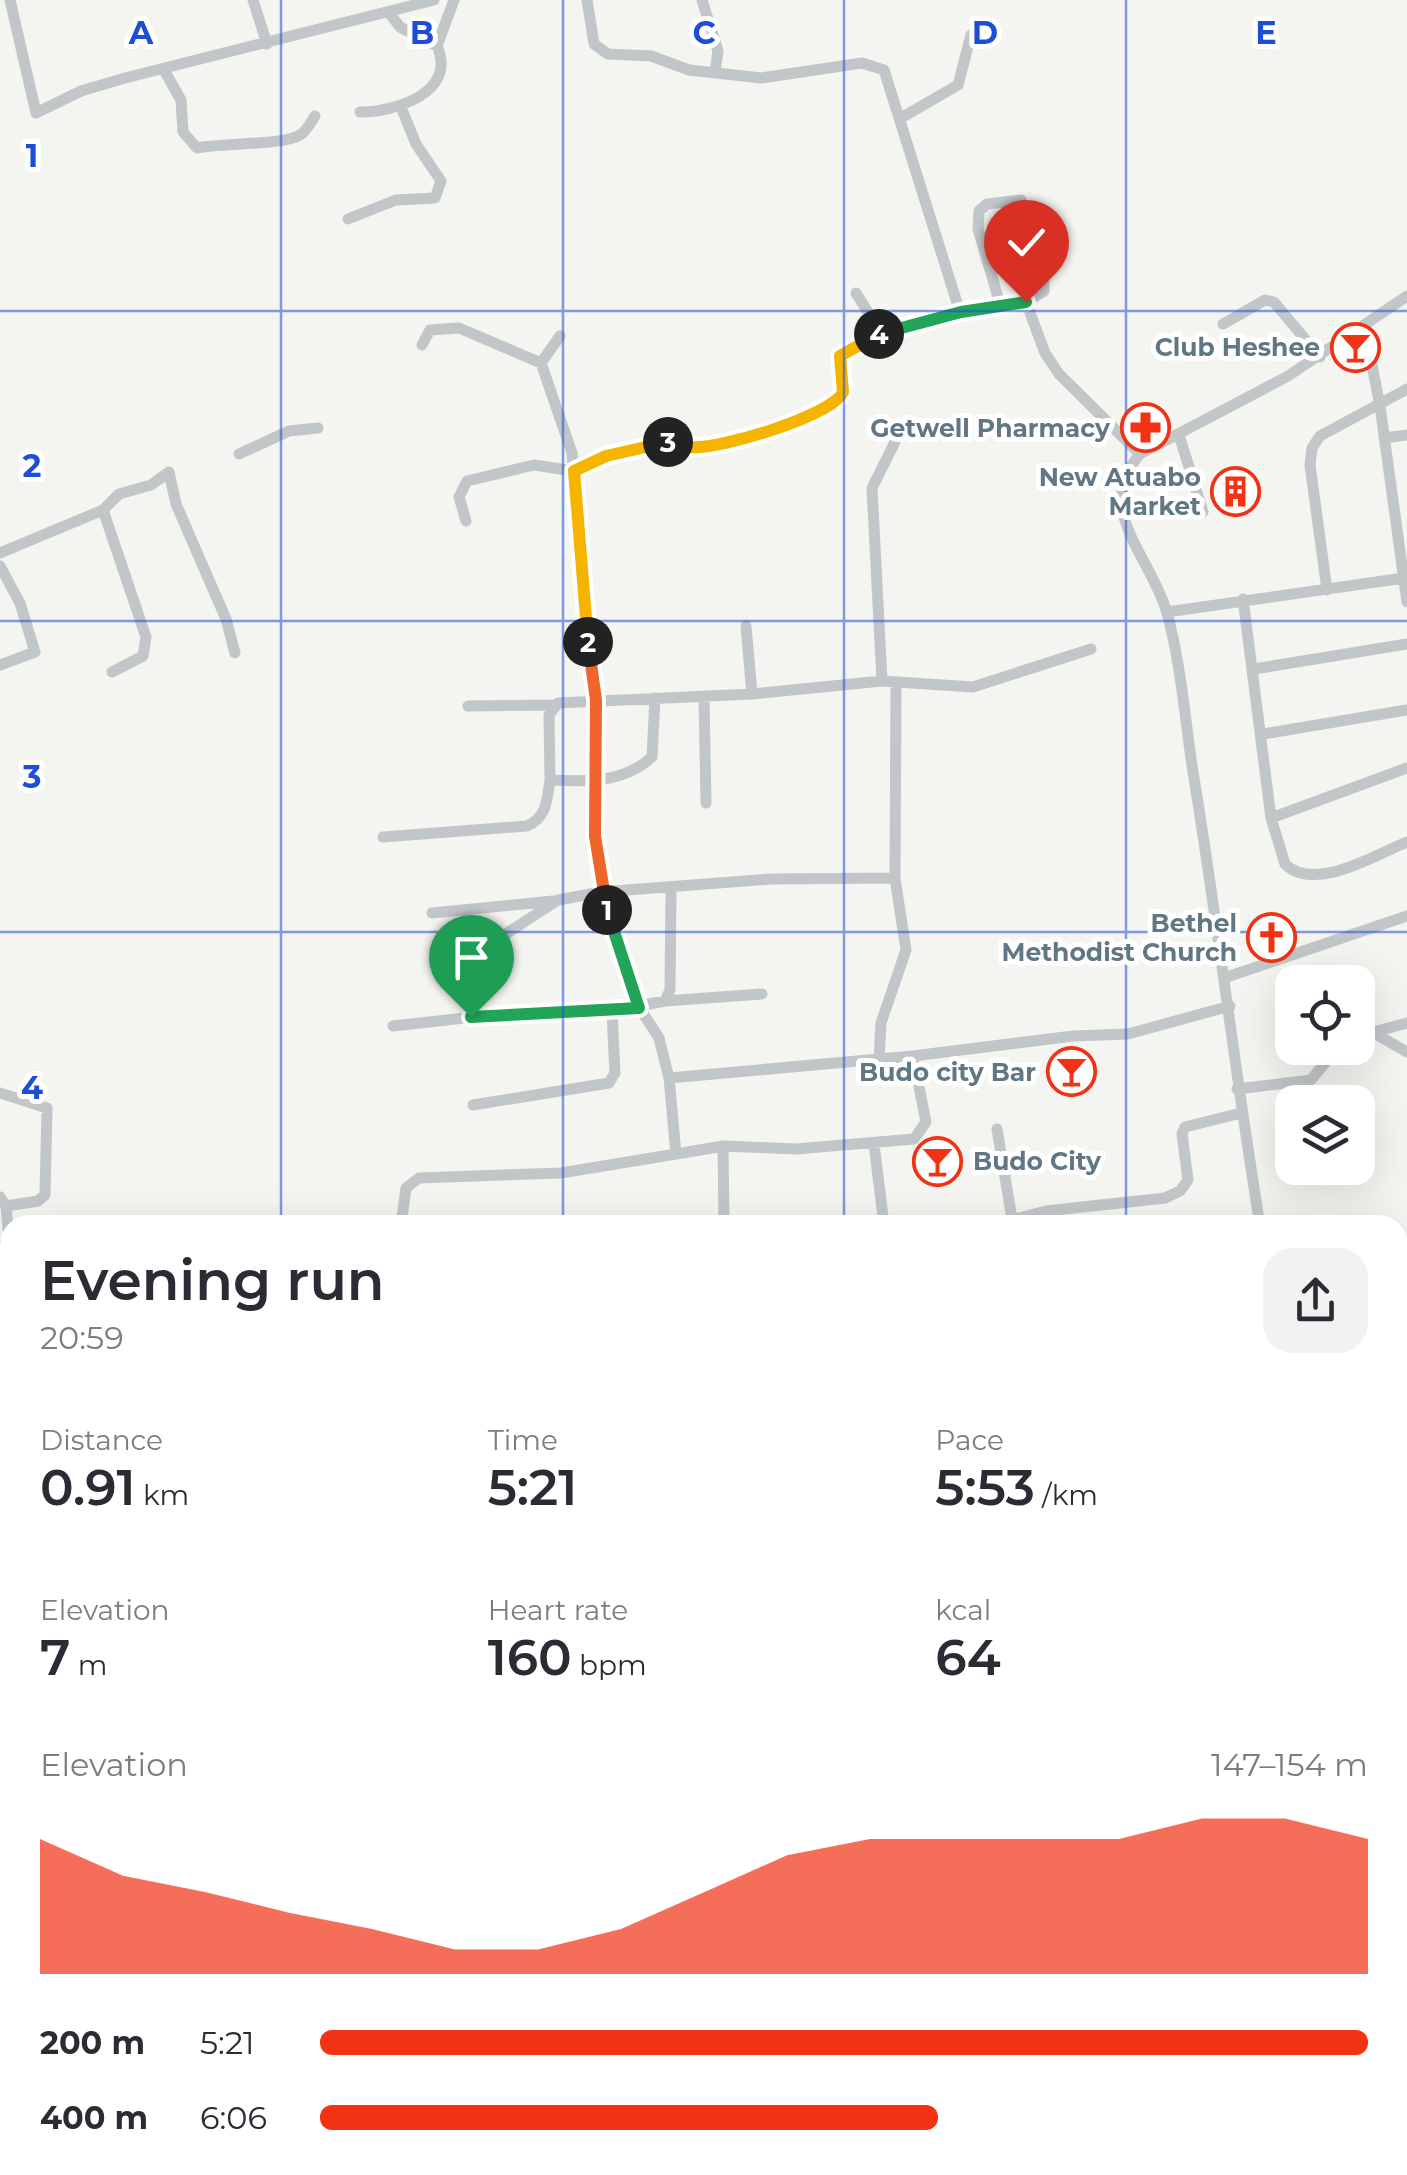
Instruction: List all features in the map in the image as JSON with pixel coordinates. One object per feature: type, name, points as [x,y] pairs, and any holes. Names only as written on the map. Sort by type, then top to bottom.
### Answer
[{"type":"street","points":[[10,0],[36,113],[81,91],[434,0]]},
{"type":"street","points":[[254,0],[267,44]]},
{"type":"street","points":[[360,112],[401,106],[437,80],[442,69],[437,46],[454,0]]},
{"type":"street","points":[[586,0],[594,44],[600,52],[651,56],[689,70],[761,78],[874,64],[884,70],[961,312]]},
{"type":"street","points":[[702,0],[718,51],[715,71]]},
{"type":"street","points":[[390,14],[400,27],[437,46]]},
{"type":"street","points":[[901,118],[958,86],[971,34]]},
{"type":"street","points":[[164,70],[181,100],[183,132],[196,148],[231,141],[280,142],[302,134],[314,116]]},
{"type":"street","points":[[348,220],[396,200],[435,198],[441,190],[441,180],[416,144],[401,106]]},
{"type":"street","points":[[466,521],[459,497],[467,481],[534,465],[574,471],[606,456],[653,444],[707,446],[779,427],[833,406],[843,392],[840,356],[881,333],[961,312],[1026,302],[1044,291],[1044,272],[1021,200],[986,204],[978,211],[978,229],[1000,304]]},
{"type":"street","points":[[856,293],[881,333]]},
{"type":"street","points":[[1258,1215],[1241,1113],[1227,978],[1167,612],[1119,501],[1123,478],[1140,454],[1320,357],[1407,296]]},
{"type":"street","points":[[1223,324],[1265,300],[1274,302],[1320,357]]},
{"type":"street","points":[[1026,302],[1045,353],[1059,374],[1140,454]]},
{"type":"street","points":[[422,345],[430,330],[459,328],[542,364]]},
{"type":"street","points":[[1364,329],[1380,406],[1407,602]]},
{"type":"street","points":[[560,336],[542,364],[574,471],[585,623],[596,700],[593,782],[601,892],[639,1008],[658,1038],[669,1078],[676,1154]]},
{"type":"street","points":[[1327,590],[1310,454],[1320,436],[1407,389]]},
{"type":"street","points":[[238,454],[289,431],[318,428]]},
{"type":"street","points":[[1179,435],[1203,512]]},
{"type":"street","points":[[1384,438],[1407,435]]},
{"type":"street","points":[[879,1060],[881,1023],[906,950],[895,878],[889,682],[872,488],[895,442]]},
{"type":"street","points":[[0,553],[103,510],[118,494],[151,485],[169,472],[176,504],[226,619],[235,653]]},
{"type":"street","points":[[1392,507],[1407,505]]},
{"type":"street","points":[[103,510],[146,637],[143,656],[112,672]]},
{"type":"street","points":[[0,566],[20,604],[35,652],[0,665]]},
{"type":"street","points":[[1167,612],[1404,578]]},
{"type":"street","points":[[1243,599],[1271,818],[1284,864],[1304,876],[1326,873],[1407,842]]},
{"type":"street","points":[[746,626],[752,694]]},
{"type":"street","points":[[1254,669],[1407,644]]},
{"type":"street","points":[[468,706],[554,706],[889,682],[973,687],[1091,649]]},
{"type":"street","points":[[704,696],[706,803]]},
{"type":"street","points":[[550,780],[593,782],[631,772],[652,757],[655,698]]},
{"type":"street","points":[[383,837],[527,826],[538,821],[546,809],[550,780],[549,714],[554,706]]},
{"type":"street","points":[[1263,734],[1407,710]]},
{"type":"street","points":[[1271,818],[1407,768]]},
{"type":"street","points":[[432,913],[601,892],[812,877],[895,878]]},
{"type":"street","points":[[665,1001],[670,990],[671,888]]},
{"type":"street","points":[[464,961],[558,900]]},
{"type":"street","points":[[1227,978],[1407,916]]},
{"type":"street","points":[[393,1026],[509,1013],[612,1011],[665,1001],[762,994]]},
{"type":"street","points":[[669,1078],[879,1060],[1073,1036],[1128,1034],[1230,1006]]},
{"type":"street","points":[[473,1104],[608,1083],[615,1073],[612,1011]]},
{"type":"street","points":[[1375,1032],[1407,1023]]},
{"type":"street","points":[[1375,1033],[1407,1052]]},
{"type":"street","points":[[402,1215],[406,1188],[419,1178],[561,1173],[723,1146],[796,1149],[914,1139],[926,1122],[914,1056]]},
{"type":"street","points":[[1238,1089],[1311,1080],[1323,1065]]},
{"type":"street","points":[[0,1093],[47,1108],[45,1195],[38,1201],[3,1201]]},
{"type":"street","points":[[1032,1215],[1046,1210],[1165,1198],[1180,1191],[1188,1180],[1185,1127],[1241,1113]]},
{"type":"street","points":[[997,1129],[1011,1215]]},
{"type":"street","points":[[874,1144],[883,1215]]},
{"type":"street","points":[[723,1146],[724,1215]]},
{"type":"place","name":"Club Heshee","points":[[1355,347]]},
{"type":"place","name":"Getwell Pharmacy","points":[[1145,428]]},
{"type":"place","name":"New Atuabo Market","points":[[1236,491]]},
{"type":"place","name":"Bethel Methodist Church","points":[[1272,937]]},
{"type":"place","name":"Budo city Bar","points":[[1071,1072]]},
{"type":"place","name":"Budo City","points":[[938,1161]]},
{"type":"route","points":[[471,1017],[639,1008],[601,892],[593,782],[596,700],[585,623],[574,471],[606,456],[653,444],[707,446],[779,427],[839,401],[843,392],[840,356],[881,333],[961,312],[1026,302]]}]
